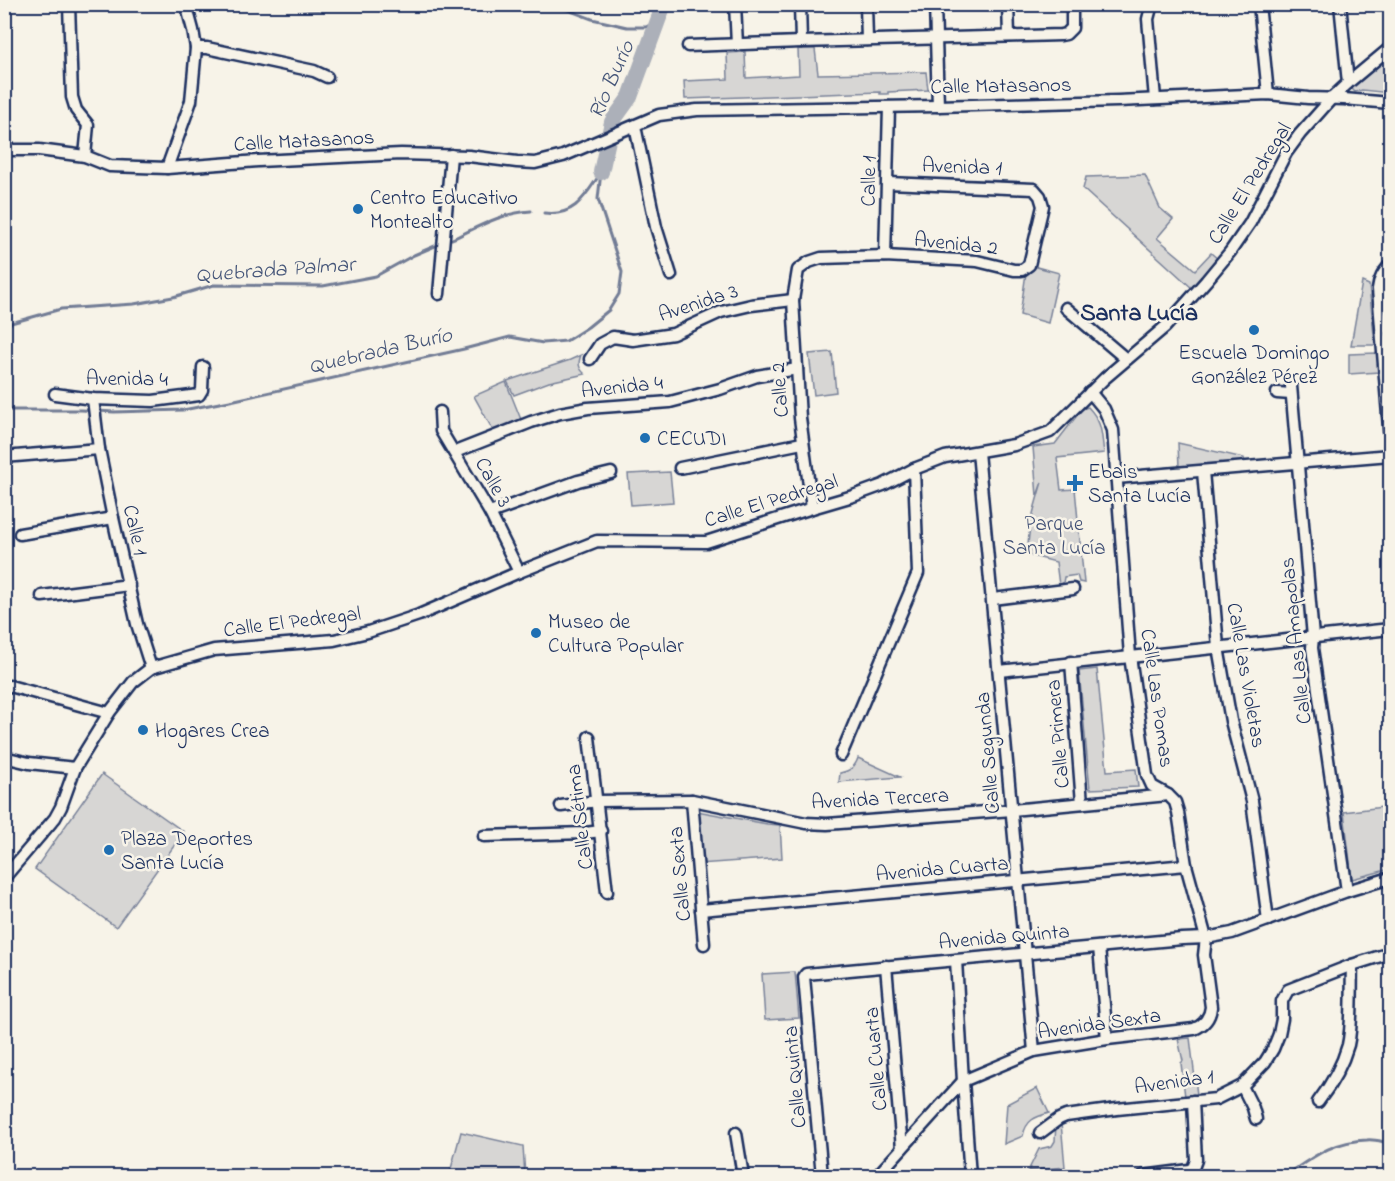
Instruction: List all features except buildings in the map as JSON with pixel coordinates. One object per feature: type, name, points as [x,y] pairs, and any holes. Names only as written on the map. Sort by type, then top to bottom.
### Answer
[{"type":"street","points":[[69,4],[72,97],[76,110],[87,125],[85,156]]},
{"type":"street","points":[[167,168],[191,101],[196,48],[194,30],[186,4]]},
{"type":"street","points":[[735,4],[737,45]]},
{"type":"street","points":[[800,4],[801,42]]},
{"type":"street","points":[[866,4],[867,40]]},
{"type":"street","points":[[935,4],[938,106]]},
{"type":"street","points":[[1008,4],[1009,36]]},
{"type":"street","points":[[687,46],[1066,34],[1072,28],[1072,4]]},
{"type":"street","points":[[1152,4],[1148,20],[1155,99]]},
{"type":"street","points":[[1259,4],[1268,94]]},
{"type":"street","points":[[1340,4],[1348,83]]},
{"type":"street","points":[[196,48],[207,48],[314,71],[327,77]]},
{"type":"street","name":"Calle El Pedregal","points":[[4,878],[55,818],[75,768],[109,713],[133,682],[151,668],[214,650],[334,640],[368,632],[419,615],[519,572],[597,542],[706,542],[873,489],[945,457],[1014,445],[1050,432],[1126,359],[1165,327],[1230,252],[1250,223],[1286,153],[1300,134],[1332,98],[1390,48]]},
{"type":"street","name":"Calle Matasanos","points":[[4,150],[39,150],[85,156],[110,166],[167,168],[258,160],[390,154],[488,157],[535,163],[562,156],[659,115],[697,110],[938,106],[1268,94],[1390,103]]},
{"type":"street","name":"Calle 1","points":[[885,256],[889,106]]},
{"type":"street","points":[[635,126],[656,227],[671,275]]},
{"type":"street","points":[[439,294],[451,155]]},
{"type":"street","name":"Avenida 1","points":[[888,183],[1034,189],[1040,196],[1043,206],[1029,265],[1022,270]]},
{"type":"street","name":"Avenida 2","points":[[798,270],[809,262],[821,258],[885,256],[977,261],[1022,270]]},
{"type":"street","points":[[1390,265],[1379,280],[1378,290],[1390,441]]},
{"type":"street","name":"Calle 2","points":[[798,270],[793,300],[797,369],[802,444],[812,508]]},
{"type":"street","name":"Avenida 3","points":[[590,359],[600,344],[613,337],[633,340],[673,334],[722,312],[751,305],[793,300]]},
{"type":"street","points":[[1066,308],[1126,359]]},
{"type":"street","name":"Avenida 4","points":[[55,394],[93,403],[153,401],[199,395],[202,390],[203,367]]},
{"type":"street","name":"Avenida 4","points":[[455,452],[560,413],[588,408],[670,402],[720,389],[757,376],[797,369]]},
{"type":"street","name":"Calle Las Amapolas","points":[[1277,393],[1291,390],[1313,637],[1312,648],[1347,891]]},
{"type":"street","name":"Calle Las Pomas","points":[[1090,392],[1104,409],[1113,430],[1130,656],[1147,775],[1152,786],[1175,802],[1186,865],[1206,938],[1204,955],[1211,1007],[1206,1021],[1194,1029]]},
{"type":"street","name":"Calle 1","points":[[93,403],[99,449],[113,518],[137,624],[151,668]]},
{"type":"street","name":"Calle 3","points":[[440,412],[441,431],[490,513],[519,572]]},
{"type":"street","points":[[680,468],[802,444]]},
{"type":"street","points":[[4,457],[99,449]]},
{"type":"street","name":"Calle Segunda","points":[[978,452],[1034,1051]]},
{"type":"street","points":[[1116,478],[1390,455]]},
{"type":"street","points":[[841,755],[918,573],[914,469]]},
{"type":"street","name":"Calle Las Violetas","points":[[1203,471],[1218,647],[1231,721],[1252,801],[1268,920]]},
{"type":"street","points":[[490,513],[578,481],[611,473]]},
{"type":"street","points":[[20,534],[113,518]]},
{"type":"street","points":[[42,596],[129,585]]},
{"type":"street","points":[[993,599],[1073,589]]},
{"type":"street","points":[[999,670],[1390,629]]},
{"type":"street","name":"Calle Primera","points":[[1071,662],[1082,803]]},
{"type":"street","points":[[10,686],[109,713]]},
{"type":"street","name":"Calle Sétima","points":[[590,736],[607,892]]},
{"type":"street","points":[[4,757],[29,763],[75,768]]},
{"type":"street","name":"Avenida Tercera","points":[[561,806],[597,801],[692,800],[806,823],[827,824],[1168,795]]},
{"type":"street","name":"Calle Sexta","points":[[692,800],[704,944]]},
{"type":"street","points":[[484,836],[601,831]]},
{"type":"street","name":"Avenida Cuarta","points":[[702,910],[1186,865]]},
{"type":"street","name":"Avenida Quinta","points":[[806,974],[1206,938],[1232,933],[1347,891],[1390,878]]},
{"type":"street","points":[[1099,948],[1107,1039]]},
{"type":"street","name":"Avenida 1","points":[[1040,1133],[1066,1116],[1216,1099],[1242,1086],[1265,1062],[1273,1049],[1282,1020],[1282,1000],[1287,990],[1390,953]]},
{"type":"street","points":[[956,960],[970,1176]]},
{"type":"street","points":[[1318,1102],[1333,1081],[1348,1044],[1352,965]]},
{"type":"street","name":"Calle Cuarta","points":[[886,966],[902,1148]]},
{"type":"street","name":"Calle Quinta","points":[[806,974],[804,977],[822,1176]]},
{"type":"street","name":"Avenida Sexta","points":[[877,1176],[963,1081],[1034,1051],[1107,1039],[1194,1029]]},
{"type":"street","points":[[1242,1086],[1256,1119]]},
{"type":"street","points":[[1143,1176],[1189,1170],[1195,1164],[1193,1101]]},
{"type":"street","points":[[736,1133],[743,1176]]},
{"type":"green space","points":[[798,49],[815,49],[818,74],[926,72],[928,90],[888,92],[888,94],[880,94],[880,92],[685,99],[684,81],[728,79],[727,53],[745,52],[746,78],[799,75]]},
{"type":"green space","points":[[1390,55],[1390,93],[1362,90],[1355,92],[1351,88]]},
{"type":"green space","points":[[1145,175],[1160,208],[1173,219],[1157,238],[1195,270],[1211,253],[1219,260],[1193,289],[1083,189],[1086,177]]},
{"type":"green space","points":[[1033,266],[1059,273],[1048,323],[1020,315],[1026,273]]},
{"type":"green space","points":[[1362,282],[1369,285],[1375,345],[1351,345]]},
{"type":"green space","points":[[832,352],[836,392],[814,395],[809,354]]},
{"type":"green space","points":[[1377,353],[1379,372],[1349,374],[1349,354]]},
{"type":"green space","points":[[581,355],[579,365],[585,374],[549,382],[514,395],[507,381],[570,360]]},
{"type":"green space","points":[[506,382],[522,422],[495,434],[474,396]]},
{"type":"green space","name":"Parque Santa Lucía","points":[[1088,407],[1099,423],[1104,453],[1057,458],[1061,490],[1075,489],[1084,583],[1079,582],[1077,575],[1064,577],[1063,583],[1059,585],[1056,562],[1028,555],[1030,527],[1042,482],[1037,496],[1033,447],[1055,444],[1082,409]]},
{"type":"green space","points":[[1178,443],[1244,458],[1245,463],[1179,467]]},
{"type":"green space","points":[[670,472],[673,502],[631,505],[628,474]]},
{"type":"green space","points":[[1097,669],[1107,771],[1136,769],[1138,787],[1090,789],[1079,671]]},
{"type":"green space","points":[[858,758],[900,777],[839,782],[840,773],[852,768]]},
{"type":"green space","name":"Plaza Deportes Santa Lucía","points":[[102,774],[184,832],[116,927],[35,869]]},
{"type":"green space","points":[[1390,806],[1390,869],[1352,879],[1344,812]]},
{"type":"green space","points":[[697,811],[780,825],[782,858],[699,864]]},
{"type":"green space","points":[[795,972],[799,1018],[765,1020],[762,974]]},
{"type":"green space","points":[[1190,1038],[1197,1095],[1185,1097],[1181,1063],[1183,1061],[1178,1039]]},
{"type":"green space","points":[[1037,1088],[1049,1113],[1032,1120],[1026,1126],[1023,1136],[1004,1144],[1007,1104]]},
{"type":"green space","points":[[1061,1123],[1065,1167],[1028,1171],[1039,1149],[1052,1146],[1055,1141],[1056,1124]]},
{"type":"green space","points":[[461,1132],[523,1146],[525,1176],[449,1176]]},
{"type":"waterway","points":[[284,4],[318,9],[351,4]]},
{"type":"waterway","points":[[551,4],[592,19],[627,27],[646,27],[659,20]]},
{"type":"waterway","name":"Río Burío","points":[[601,172],[612,122],[630,97],[664,4]]},
{"type":"waterway","name":"Quebrada Burío","points":[[4,410],[114,412],[183,410],[510,337],[543,343],[566,341],[609,310],[619,294],[622,272],[598,199],[601,172]]},
{"type":"waterway","name":"Quebrada Palmar","points":[[544,213],[564,212],[571,208],[584,197],[600,174]]},
{"type":"waterway","name":"Quebrada Palmar","points":[[452,239],[500,218],[531,211]]},
{"type":"waterway","name":"Quebrada Palmar","points":[[4,325],[61,309],[134,304],[173,297],[214,285],[323,286],[376,276],[435,246]]},
{"type":"waterway","points":[[1285,1176],[1333,1147],[1355,1141],[1376,1140],[1390,1143]]},
{"type":"place","name":"Centro Educativo Montealto","points":[[358,209]]},
{"type":"place","name":"Escuela Domingo González Pérez","points":[[1254,330]]},
{"type":"place","name":"CECUDI","points":[[645,438]]},
{"type":"place","name":"Ebais Santa Lucía","points":[[1075,483]]},
{"type":"place","name":"Museo de Cultura Popular","points":[[536,633]]},
{"type":"place","name":"Hogares Crea","points":[[143,730]]},
{"type":"place","name":"Plaza Deportes Santa Lucía","points":[[109,850]]},
{"type":"district","name":"Santa Lucía","points":[[1139,312]]}]
